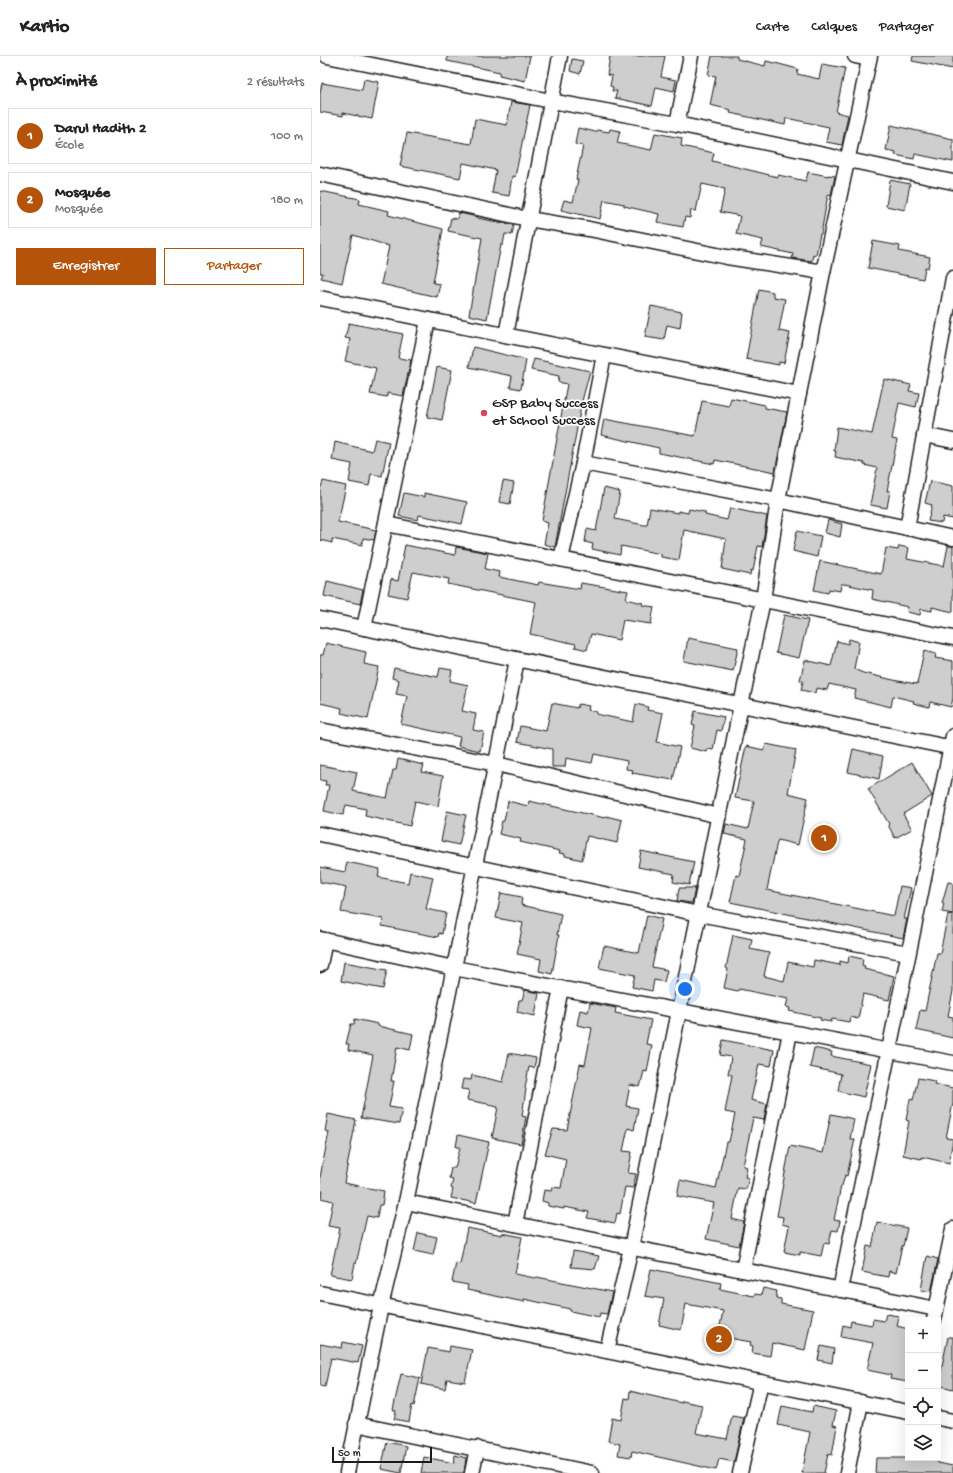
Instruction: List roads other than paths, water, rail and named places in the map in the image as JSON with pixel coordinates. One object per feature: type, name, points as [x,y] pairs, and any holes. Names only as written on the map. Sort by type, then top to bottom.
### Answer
[{"type":"street","points":[[327,56],[551,101],[677,124],[953,182]]},
{"type":"street","points":[[506,335],[560,56]]},
{"type":"street","points":[[677,124],[691,56]]},
{"type":"street","points":[[607,1351],[631,1248],[763,600],[778,500],[823,272],[870,57],[855,56]]},
{"type":"street","points":[[320,174],[528,219],[589,229],[727,257],[823,272]]},
{"type":"street","points":[[907,528],[950,305],[953,278]]},
{"type":"street","points":[[320,300],[506,335],[799,394]]},
{"type":"street","points":[[364,628],[428,320]]},
{"type":"street","points":[[561,559],[583,464],[604,355]]},
{"type":"street","points":[[924,435],[953,441]]},
{"type":"street","points":[[583,464],[778,500],[953,538]]},
{"type":"street","points":[[386,524],[953,638]]},
{"type":"street","points":[[320,620],[741,705],[952,744],[840,1290]]},
{"type":"street","points":[[347,1473],[381,1306],[406,1202],[517,660]]},
{"type":"street","points":[[320,730],[496,764],[719,816]]},
{"type":"street","points":[[320,834],[699,914],[908,953]]},
{"type":"street","points":[[320,965],[322,940],[454,968],[953,1063]]},
{"type":"street","points":[[515,1224],[561,988]]},
{"type":"street","points":[[742,1270],[790,1032]]},
{"type":"street","points":[[406,1202],[840,1290],[935,1314],[953,1229]]},
{"type":"street","points":[[320,1293],[905,1411]]},
{"type":"street","points":[[740,1473],[761,1382]]},
{"type":"street","points":[[847,1473],[861,1402]]},
{"type":"street","points":[[941,1419],[953,1421]]},
{"type":"street","points":[[356,1424],[592,1473]]},
{"type":"street","points":[[472,1473],[476,1448]]},
{"type":"place","name":"GSP Baby Success et School Success","points":[[484,413]]},
{"type":"place","name":"Darul Hadith 2","points":[[824,838]]},
{"type":"place","name":"Mosquée","points":[[719,1339]]}]
